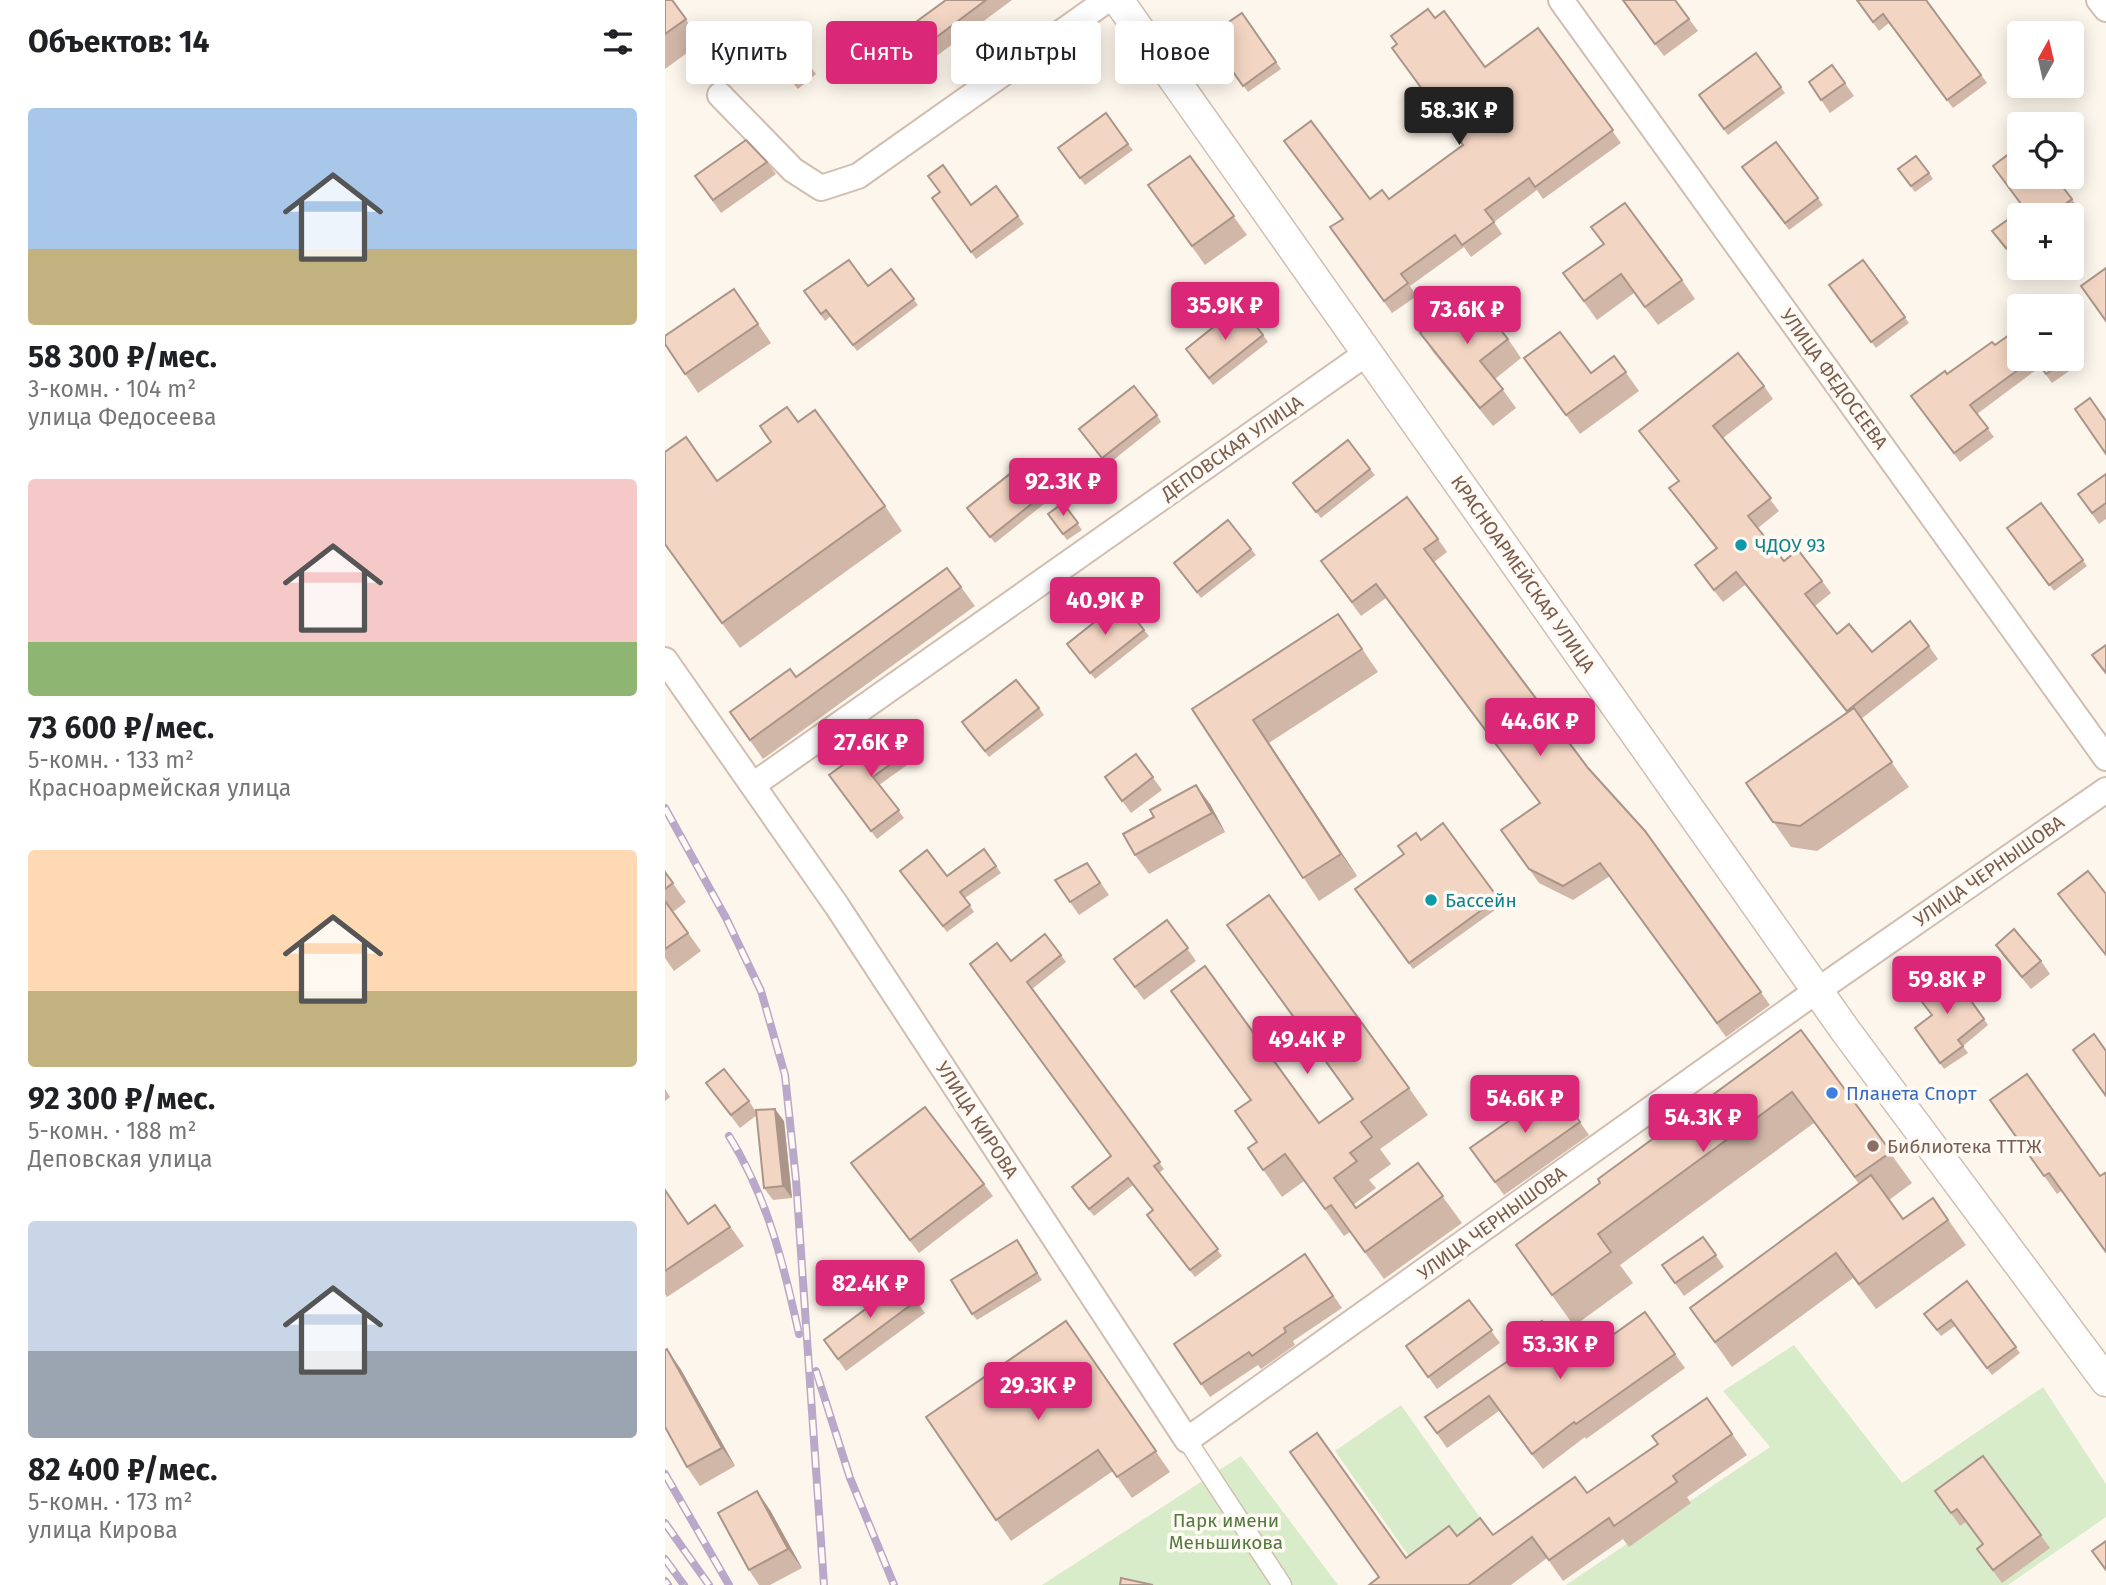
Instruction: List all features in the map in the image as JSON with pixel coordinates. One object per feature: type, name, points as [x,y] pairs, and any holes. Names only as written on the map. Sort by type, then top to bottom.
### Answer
[{"type":"street","points":[[720,95],[793,170],[821,188],[858,176],[1107,0]]},
{"type":"street","name":"КРАСНОАРМЕЙСКАЯ УЛИЦА","points":[[1118,0],[1845,1030],[2106,1381]]},
{"type":"street","name":"УЛИЦА ФЕДОСЕЕВА","points":[[1561,0],[2106,758]]},
{"type":"street","points":[[2099,0],[2106,9]]},
{"type":"street","name":"ДЕПОВСКАЯ УЛИЦА","points":[[753,785],[1367,353]]},
{"type":"street","name":"УЛИЦА КИРОВА","points":[[665,660],[845,917],[1282,1585]]},
{"type":"street","name":"УЛИЦА ЧЕРНЫШОВА","points":[[1187,1440],[1819,990],[2106,790]]},
{"type":"green space","points":[[1794,1345],[1902,1483],[2043,1387],[2106,1484],[2106,1517],[2008,1585],[1566,1585],[1770,1447],[1723,1391]]},
{"type":"green space","points":[[1401,1405],[1486,1526],[1420,1572],[1335,1451]]},
{"type":"green space","name":"Парк имени Меньшикова","points":[[1241,1456],[1338,1585],[1042,1585]]},
{"type":"building","points":[[665,0],[672,0],[686,19],[665,34]]},
{"type":"building","points":[[946,0],[986,0],[958,21],[951,21],[951,26],[937,37],[937,21],[917,21]]},
{"type":"building","points":[[1623,0],[1675,0],[1689,19],[1655,44]]},
{"type":"building","points":[[1857,0],[1926,0],[1981,75],[1947,100],[1883,14],[1873,22]]},
{"type":"building","points":[[1428,9],[1435,18],[1444,11],[1485,67],[1538,28],[1613,130],[1535,187],[1529,178],[1485,210],[1494,222],[1462,245],[1455,235],[1401,274],[1408,283],[1384,301],[1330,227],[1343,219],[1284,141],[1311,121],[1370,199],[1382,190],[1389,199],[1463,145],[1392,48],[1397,44],[1391,36]]},
{"type":"building","points":[[1242,13],[1276,62],[1243,86],[1234,73],[1234,21],[1230,21]]},
{"type":"building","points":[[1756,53],[1781,87],[1724,129],[1699,95]]},
{"type":"building","points":[[1832,65],[1845,83],[1821,100],[1809,82]]},
{"type":"building","points":[[1106,113],[1128,144],[1080,178],[1058,148]]},
{"type":"building","points":[[746,140],[767,162],[713,200],[695,176]]},
{"type":"building","points":[[1776,142],[1818,198],[1785,223],[1742,167]]},
{"type":"building","points":[[2007,155],[2007,185],[1993,166]]},
{"type":"building","points":[[1190,156],[1234,216],[1192,246],[1148,185]]},
{"type":"building","points":[[1916,156],[1929,173],[1911,186],[1898,169]]},
{"type":"building","points":[[943,165],[971,205],[996,186],[1018,216],[971,252],[932,198],[940,192],[928,176]]},
{"type":"building","points":[[2010,189],[2064,189],[2072,199],[2067,203],[2020,203]]},
{"type":"building","points":[[1625,203],[1682,280],[1645,307],[1621,274],[1584,301],[1563,273],[1604,244],[1591,227]]},
{"type":"building","points":[[2007,220],[2007,247],[2006,248],[1992,231]]},
{"type":"building","points":[[849,260],[868,286],[891,269],[914,299],[853,345],[826,310],[821,314],[804,291]]},
{"type":"building","points":[[1863,260],[1905,317],[1871,342],[1829,285]]},
{"type":"building","points":[[2106,268],[2106,321],[2081,286]]},
{"type":"building","points":[[734,289],[758,324],[685,374],[665,344],[665,336]]},
{"type":"building","points":[[1470,292],[1508,339],[1480,361],[1503,389],[1480,408],[1420,333]]},
{"type":"building","points":[[1240,306],[1263,335],[1209,378],[1186,349]]},
{"type":"building","points":[[1560,332],[1591,373],[1614,356],[1626,372],[1566,415],[1524,358]]},
{"type":"building","points":[[2007,336],[2007,371],[2017,371],[1970,405],[1988,428],[1954,453],[1911,396],[1992,342],[1995,345]]},
{"type":"building","name":"ЧДОУ 93","points":[[1738,353],[1764,386],[1713,426],[1771,498],[1748,516],[1784,561],[1798,550],[1822,581],[1805,594],[1837,634],[1849,624],[1872,652],[1910,621],[1929,646],[1847,711],[1736,572],[1714,590],[1695,565],[1717,548],[1669,488],[1679,481],[1639,431]]},
{"type":"building","points":[[1134,386],[1157,415],[1102,458],[1079,429]]},
{"type":"building","points":[[2090,398],[2106,421],[2106,454],[2075,409]]},
{"type":"building","points":[[787,407],[798,422],[815,410],[885,506],[722,623],[665,544],[665,452],[686,437],[717,481],[771,442],[760,426]]},
{"type":"building","points":[[1348,440],[1370,469],[1316,512],[1293,483]]},
{"type":"building","points":[[1021,465],[1044,494],[990,537],[967,508]]},
{"type":"building","points":[[2106,474],[2106,503],[2092,513],[2078,494]]},
{"type":"building","points":[[1407,497],[1438,539],[1424,549],[1588,768],[1645,831],[1761,992],[1717,1023],[1600,863],[1563,886],[1529,869],[1501,830],[1540,803],[1376,584],[1352,602],[1321,561]]},
{"type":"building","points":[[1063,503],[1078,523],[1063,534],[1048,514]]},
{"type":"building","points":[[2041,503],[2083,560],[2049,585],[2007,528]]},
{"type":"building","points":[[1228,520],[1251,549],[1197,592],[1174,563]]},
{"type":"building","points":[[947,568],[961,587],[750,740],[730,712],[790,669],[796,677]]},
{"type":"building","points":[[1121,601],[1144,630],[1090,673],[1067,644]]},
{"type":"building","points":[[1338,614],[1362,649],[1253,720],[1341,854],[1303,878],[1192,709]]},
{"type":"building","points":[[2106,645],[2106,673],[2092,655]]},
{"type":"building","points":[[1016,680],[1039,708],[985,751],[962,722]]},
{"type":"building","points":[[1854,708],[1892,762],[1800,826],[1773,822],[1746,783]]},
{"type":"building","points":[[895,727],[911,749],[873,777],[899,810],[871,831],[829,775]]},
{"type":"building","points":[[1136,754],[1153,777],[1122,801],[1105,777]]},
{"type":"building","points":[[1196,785],[1212,813],[1135,855],[1123,834],[1154,817],[1150,810]]},
{"type":"building","name":"Бассейн","points":[[1443,823],[1498,898],[1409,963],[1355,889],[1404,854],[1398,846],[1416,833],[1421,840]]},
{"type":"building","points":[[984,849],[996,866],[960,892],[970,905],[943,926],[900,871],[927,850],[947,876]]},
{"type":"building","points":[[1087,863],[1100,883],[1070,902],[1055,880]]},
{"type":"building","points":[[2088,871],[2106,894],[2106,955],[2058,894]]},
{"type":"building","points":[[665,872],[673,883],[665,889]]},
{"type":"building","points":[[1269,895],[1409,1088],[1361,1122],[1372,1137],[1350,1153],[1357,1161],[1334,1178],[1356,1208],[1418,1163],[1443,1196],[1365,1252],[1331,1205],[1325,1209],[1285,1154],[1263,1170],[1248,1148],[1257,1142],[1235,1111],[1251,1100],[1171,991],[1205,966],[1319,1123],[1353,1099],[1227,925]]},
{"type":"building","points":[[665,901],[688,933],[665,949]]},
{"type":"building","points":[[1167,920],[1188,948],[1135,987],[1114,959]]},
{"type":"building","points":[[2014,929],[2041,961],[2022,977],[1996,945]]},
{"type":"building","points":[[1045,934],[1061,955],[1027,982],[1160,1162],[1154,1166],[1218,1249],[1190,1270],[1147,1215],[1153,1210],[1128,1178],[1089,1209],[1072,1187],[1111,1156],[970,964],[997,943],[1011,961]]},
{"type":"building","points":[[1949,970],[1984,1019],[1958,1040],[1963,1046],[1940,1063],[1915,1028],[1932,1015],[1916,994]]},
{"type":"building","points":[[1801,1030],[1891,1152],[1855,1177],[1792,1092],[1598,1234],[1611,1252],[1552,1295],[1516,1245],[1600,1183],[1598,1179]]},
{"type":"building","points":[[2094,1034],[2106,1051],[2106,1096],[2073,1050]]},
{"type":"building","points":[[724,1069],[749,1101],[731,1115],[706,1083]]},
{"type":"building","points":[[2027,1074],[2100,1176],[2105,1173],[2106,1175],[2106,1252],[2049,1173],[2044,1176],[1990,1100]]},
{"type":"building","points":[[1556,1088],[1580,1122],[1495,1182],[1470,1148]]},
{"type":"building","points":[[925,1107],[984,1184],[910,1240],[851,1163]]},
{"type":"building","points":[[775,1109],[783,1186],[764,1188],[756,1110]]},
{"type":"building","points":[[1871,1175],[1903,1219],[1933,1198],[1948,1220],[1859,1284],[1836,1253],[1715,1342],[1690,1308]]},
{"type":"building","points":[[665,1190],[688,1224],[715,1205],[730,1227],[665,1271]]},
{"type":"building","points":[[1703,1237],[1716,1255],[1675,1283],[1662,1265]]},
{"type":"building","points":[[1017,1240],[1037,1273],[972,1314],[951,1280]]},
{"type":"building","points":[[1305,1254],[1333,1296],[1284,1328],[1286,1332],[1252,1356],[1249,1352],[1201,1384],[1174,1344]]},
{"type":"building","points":[[1967,1281],[2016,1347],[1987,1368],[1951,1320],[1937,1330],[1924,1314]]},
{"type":"building","points":[[902,1282],[916,1301],[838,1359],[824,1340]]},
{"type":"building","points":[[1469,1300],[1492,1330],[1428,1377],[1406,1346]]},
{"type":"building","points":[[1645,1312],[1675,1354],[1576,1424],[1574,1422],[1532,1454],[1489,1396],[1437,1433],[1425,1417],[1520,1353],[1512,1341],[1542,1321],[1572,1364]]},
{"type":"building","points":[[1066,1321],[1156,1451],[1117,1477],[1098,1450],[996,1520],[926,1417]]},
{"type":"building","points":[[667,1349],[722,1448],[687,1467],[665,1427]]},
{"type":"building","points":[[1707,1398],[1732,1434],[1673,1476],[1677,1482],[1614,1526],[1609,1518],[1549,1560],[1532,1537],[1468,1585],[1369,1585],[1379,1577],[1290,1452],[1317,1433],[1406,1558],[1449,1526],[1457,1536],[1480,1518],[1493,1535],[1575,1477],[1587,1493],[1658,1444],[1652,1436]]},
{"type":"building","points":[[1983,1456],[2041,1535],[1993,1570],[1977,1549],[1983,1544],[1957,1509],[1951,1513],[1935,1491]]},
{"type":"building","points":[[757,1491],[788,1549],[749,1570],[718,1513]]},
{"type":"building","points":[[2106,1541],[2106,1570],[2092,1551]]},
{"type":"building","points":[[1121,1578],[1153,1585],[1120,1585]]},
{"type":"railway","points":[[665,808],[726,918],[761,991],[785,1075],[796,1180],[824,1585]]},
{"type":"railway","points":[[729,1136],[754,1183],[773,1232],[799,1334]]},
{"type":"railway","points":[[816,1371],[850,1478],[894,1585]]},
{"type":"railway","points":[[665,1474],[729,1585]]},
{"type":"railway","points":[[665,1523],[709,1585]]},
{"type":"railway","points":[[665,1559],[684,1585]]},
{"type":"railway","points":[[665,1581],[668,1585]]},
{"type":"place","name":"ЧДОУ 93","points":[[1741,545]]},
{"type":"place","name":"Бассейн","points":[[1431,900]]},
{"type":"place","name":"Планета Спорт","points":[[1832,1093]]},
{"type":"place","name":"Библиотека ТТТЖ","points":[[1873,1146]]}]
